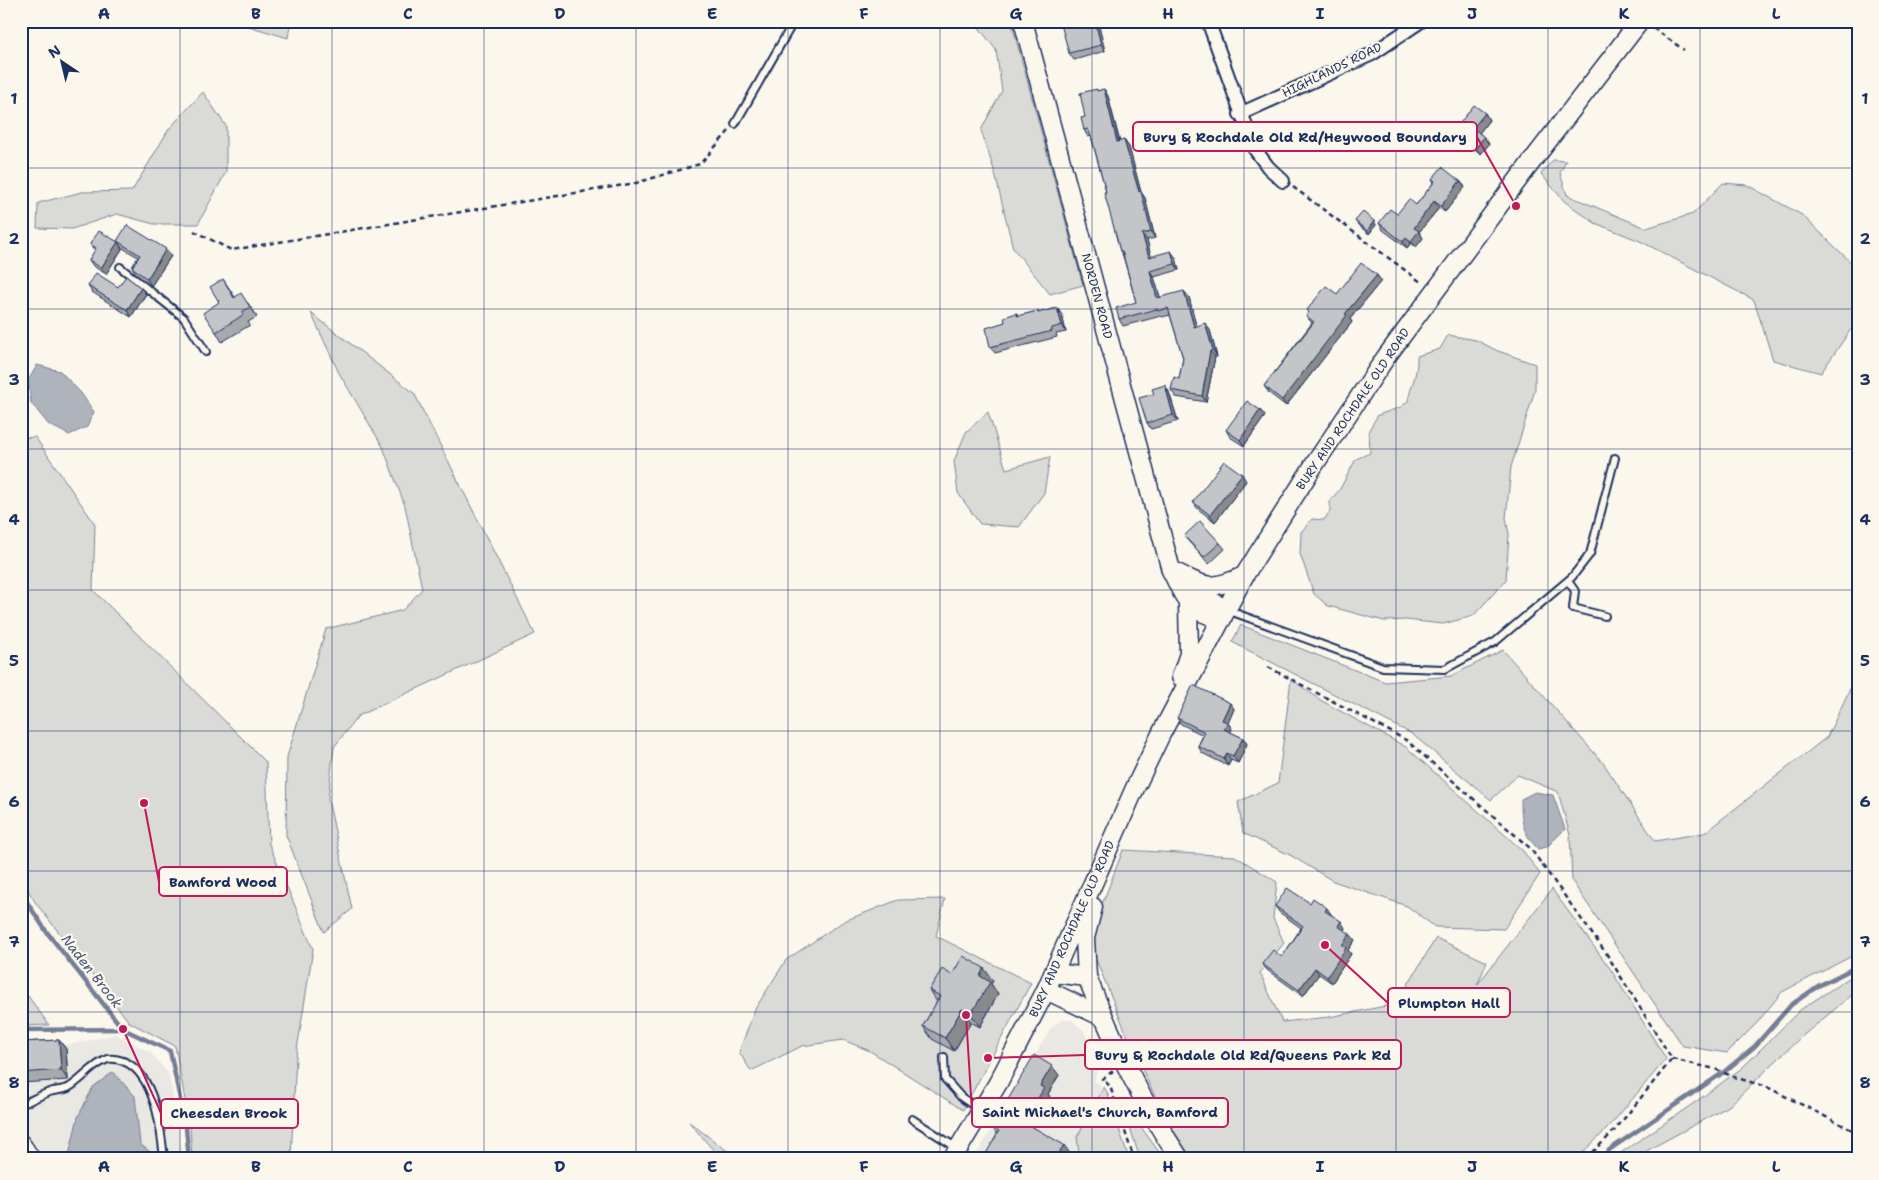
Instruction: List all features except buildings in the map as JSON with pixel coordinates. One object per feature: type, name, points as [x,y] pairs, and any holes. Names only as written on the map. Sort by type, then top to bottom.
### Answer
[{"type":"main road","name":"NORDEN ROAD","points":[[1023,21],[1171,570],[1188,603]]},
{"type":"main road","name":"BURY AND ROCHDALE OLD ROAD","points":[[955,1154],[998,1083],[1046,990],[1117,828],[1161,734],[1244,576],[1350,410],[1434,291],[1646,24]]},
{"type":"main road","points":[[1171,570],[1196,583],[1210,586],[1222,586],[1244,576]]},
{"type":"main road","points":[[1171,570],[1224,614]]},
{"type":"main road","points":[[1188,603],[1204,614],[1224,614]]},
{"type":"main road","points":[[1161,734],[1189,654],[1188,603]]},
{"type":"main road","name":"BURY AND ROCHDALE OLD ROAD","points":[[1117,828],[1116,850],[1096,898],[1085,938],[1087,977],[1123,1063],[1164,1136],[1180,1159]]},
{"type":"main road","points":[[1054,973],[1087,977]]},
{"type":"main road","points":[[1046,990],[1103,1017]]},
{"type":"main road","points":[[21,1144],[31,1159]]},
{"type":"street","points":[[1208,21],[1240,114],[1254,148],[1268,168],[1283,181]]},
{"type":"street","name":"HIGHLANDS ROAD","points":[[1240,114],[1372,54],[1421,21]]},
{"type":"lane","points":[[735,124],[794,21]]},
{"type":"lane","points":[[120,267],[184,318],[206,352]]},
{"type":"lane","points":[[1224,614],[1383,666],[1445,669],[1495,642],[1568,581],[1590,554],[1615,458]]},
{"type":"lane","points":[[1568,581],[1575,591],[1573,608],[1605,616]]},
{"type":"lane","points":[[21,1105],[52,1092],[65,1089],[108,1059],[117,1058],[128,1062],[138,1071],[149,1088],[158,1117],[164,1159]]},
{"type":"lane","points":[[944,1058],[945,1079],[962,1097],[981,1111]]},
{"type":"lane","points":[[912,1119],[955,1154]]},
{"type":"path","points":[[1646,24],[1684,50]]},
{"type":"path","points":[[194,231],[231,250],[636,183],[700,164],[735,124]]},
{"type":"path","points":[[1283,181],[1304,194],[1434,291]]},
{"type":"path","points":[[1268,667],[1406,740],[1530,848],[1606,953],[1672,1060],[1715,1069],[1767,1087],[1858,1134]]},
{"type":"path","points":[[1586,1159],[1615,1130],[1672,1060]]},
{"type":"path","points":[[1123,1063],[1102,1079],[1110,1086],[1134,1159]]},
{"type":"shaded area","points":[[246,21],[291,21],[288,38],[245,25]]},
{"type":"shaded area","points":[[974,21],[1011,21],[1083,285],[1050,294],[1013,248],[994,170],[981,130],[1002,91],[996,50]]},
{"type":"shaded area","points":[[203,92],[226,126],[226,172],[198,224],[154,224],[117,214],[72,229],[37,228],[38,203],[82,192],[132,191],[169,129]]},
{"type":"shaded area","points":[[1553,160],[1566,161],[1560,173],[1567,195],[1646,228],[1693,214],[1723,183],[1747,185],[1802,215],[1858,269],[1858,319],[1821,373],[1773,360],[1754,300],[1640,241],[1595,223],[1564,201],[1541,174]]},
{"type":"shaded area","points":[[311,313],[414,393],[535,634],[358,716],[334,747],[328,799],[352,909],[324,932],[286,835],[287,757],[326,629],[403,610],[422,589],[405,506],[383,447],[339,373]]},
{"type":"shaded area","points":[[1448,335],[1476,340],[1498,351],[1535,364],[1535,390],[1511,467],[1506,518],[1509,534],[1506,580],[1473,616],[1443,624],[1406,620],[1384,621],[1328,606],[1314,594],[1300,554],[1301,532],[1312,519],[1324,520],[1330,511],[1330,501],[1340,489],[1356,459],[1370,453],[1369,430],[1378,415],[1401,407],[1408,401],[1415,374],[1417,356],[1440,349]]},
{"type":"shaded area","points":[[37,365],[60,371],[81,393],[94,412],[87,427],[69,435],[48,424],[31,403],[28,381]]},
{"type":"shaded area","points":[[988,412],[1006,469],[1050,457],[1044,493],[1019,527],[980,524],[958,493],[954,461],[966,432]]},
{"type":"shaded area","points":[[35,437],[95,524],[93,590],[266,762],[269,844],[313,949],[296,1056],[291,1159],[192,1159],[190,1126],[175,1046],[129,1022],[35,902],[21,877],[21,438]]},
{"type":"shaded area","points":[[1241,625],[1385,682],[1451,676],[1503,650],[1604,764],[1655,841],[1704,833],[1827,737],[1858,672],[1858,953],[1782,992],[1756,1024],[1727,1053],[1683,1046],[1572,881],[1570,835],[1558,792],[1518,775],[1491,800],[1412,734],[1232,642]]},
{"type":"shaded area","points":[[1291,679],[1322,701],[1406,747],[1523,851],[1540,874],[1504,929],[1435,927],[1407,906],[1333,881],[1290,855],[1243,833],[1238,802],[1278,783]]},
{"type":"shaded area","points":[[1535,792],[1553,795],[1565,829],[1547,847],[1538,849],[1523,826],[1521,813],[1521,799]]},
{"type":"shaded area","points":[[1123,850],[1235,856],[1277,882],[1273,918],[1284,943],[1260,973],[1282,1022],[1329,1017],[1396,1004],[1436,938],[1487,962],[1477,985],[1552,889],[1611,970],[1666,1059],[1608,1128],[1576,1159],[1192,1159],[1147,1081],[1088,941]]},
{"type":"shaded area","points":[[945,899],[936,936],[1031,983],[963,1110],[870,1051],[843,1040],[802,1046],[751,1071],[739,1052],[755,1009],[786,960],[844,921],[898,900]]},
{"type":"shaded area","points":[[1858,972],[1858,990],[1800,1038],[1729,1106],[1648,1150],[1639,1159],[1618,1159],[1622,1152],[1742,1068],[1800,1010]]},
{"type":"shaded area","points":[[28,996],[49,1025],[21,1026],[21,999]]},
{"type":"shaded area","points":[[1061,1020],[1072,1020],[1084,1031],[1095,1054],[1097,1071],[1094,1081],[1104,1087],[1077,1137],[1080,1159],[974,1159],[1051,1028]]},
{"type":"shaded area","points":[[116,1034],[151,1053],[168,1073],[178,1121],[182,1159],[39,1159],[21,1131],[21,1048],[74,1044]]},
{"type":"shaded area","points":[[113,1072],[135,1096],[140,1144],[159,1159],[68,1159],[78,1117],[93,1087]]},
{"type":"shaded area","points":[[1104,1087],[1129,1159],[1080,1159],[1077,1137]]},
{"type":"shaded area","points":[[1121,1099],[1164,1159],[1140,1159]]},
{"type":"shaded area","points":[[689,1122],[738,1159],[721,1159]]},
{"type":"shaded area","points":[[935,1150],[939,1153],[935,1159],[914,1159]]},
{"type":"waterway","name":"Naden Brook","points":[[21,893],[46,931],[123,1029],[170,1051],[186,1128],[189,1159]]},
{"type":"waterway","points":[[1606,1159],[1609,1150],[1724,1072],[1755,1046],[1791,1005],[1818,986],[1858,966]]},
{"type":"waterway","points":[[21,1030],[123,1029]]},
{"type":"place","name":"Bury & Rochdale Old Rd/Heywood Boundary","points":[[1516,206]]},
{"type":"place","name":"Bamford Wood","points":[[144,803]]},
{"type":"place","name":"Plumpton Hall","points":[[1325,945]]},
{"type":"place","name":"Saint Michael's Church, Bamford","points":[[966,1015]]},
{"type":"place","name":"Cheesden Brook","points":[[123,1029]]},
{"type":"place","name":"Bury & Rochdale Old Rd/Queens Park Rd","points":[[988,1058]]}]
